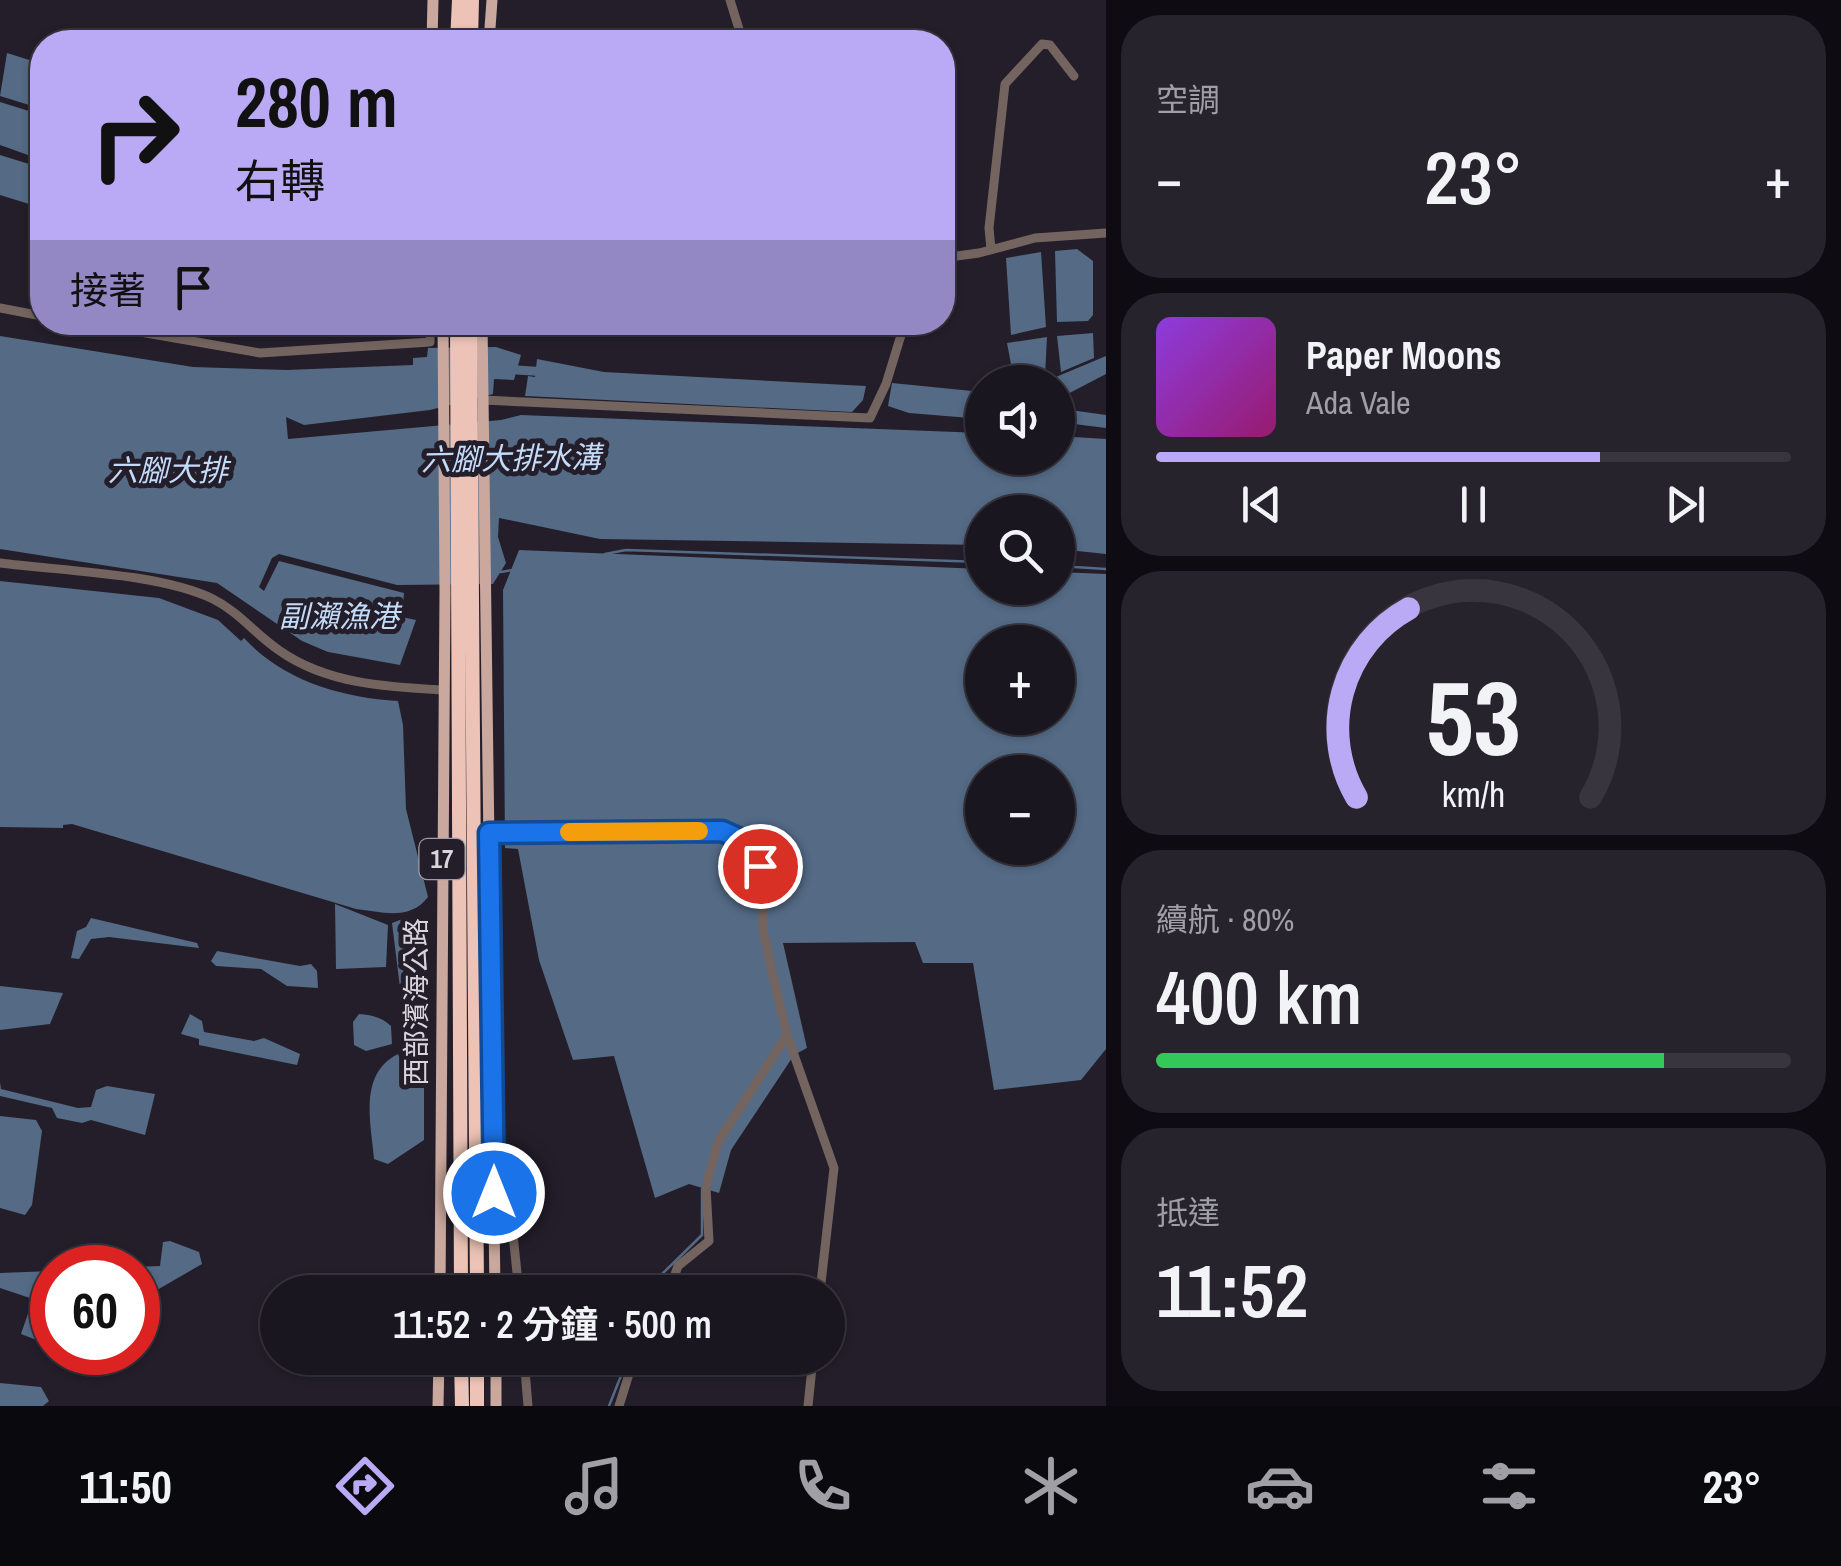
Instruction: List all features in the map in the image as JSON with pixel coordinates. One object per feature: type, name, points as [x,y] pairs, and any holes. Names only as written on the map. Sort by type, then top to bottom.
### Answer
[{"type":"highway","points":[[458,30],[459,0]]},
{"type":"highway","points":[[471,30],[472,0]]},
{"type":"highway","points":[[461,1275],[458,588],[466,335]]},
{"type":"highway","points":[[458,588],[477,1275]]},
{"type":"highway","points":[[461,1375],[462,1406]]},
{"type":"highway","points":[[477,1375],[477,1406]]},
{"type":"main road","points":[[432,30],[433,0]]},
{"type":"main road","points":[[490,30],[492,0]]},
{"type":"main road","name":"17","points":[[466,335],[482,400],[495,1275]]},
{"type":"main road","name":"西部濱海公路","points":[[440,1275],[443,690],[458,588]]},
{"type":"main road","points":[[438,1406],[439,1375]]},
{"type":"main road","points":[[496,1375],[496,1406]]},
{"type":"street","points":[[730,0],[739,30]]},
{"type":"street","points":[[992,249],[989,228],[1005,84],[1042,44],[1050,45],[1074,76]]},
{"type":"street","points":[[955,256],[1035,238],[1105,232]]},
{"type":"street","points":[[0,308],[30,314]]},
{"type":"street","points":[[164,335],[280,354],[430,342],[430,335]]},
{"type":"street","points":[[482,400],[870,418],[886,384],[901,335]]},
{"type":"street","points":[[0,564],[182,588],[214,600],[246,620],[278,650],[317,670],[366,684],[443,690]]},
{"type":"street","points":[[489,833],[722,831],[742,840],[758,863],[763,930],[788,1035],[834,1168],[822,1275]]},
{"type":"street","points":[[675,1275],[678,1266],[709,1240],[706,1187],[718,1142],[788,1035]]},
{"type":"street","points":[[494,1126],[509,1196],[518,1275]]},
{"type":"street","points":[[525,1375],[528,1406]]},
{"type":"street","points":[[618,1406],[628,1375]]},
{"type":"street","points":[[808,1406],[811,1375]]},
{"type":"water","points":[[7,53],[30,60],[30,105],[0,96]]},
{"type":"water","points":[[0,102],[30,111],[30,156],[0,145]]},
{"type":"water","points":[[0,155],[30,164],[30,204],[0,195]]},
{"type":"water","points":[[1077,249],[1093,261],[1093,315],[1088,321],[1057,322],[1055,251]]},
{"type":"water","points":[[1041,252],[1046,327],[1011,335],[1006,258]]},
{"type":"water","points":[[1093,333],[1094,358],[1075,366],[1060,365],[1057,336]]},
{"type":"water","points":[[0,336],[193,367],[287,370],[413,365],[413,358],[427,357],[428,348],[496,347],[521,355],[514,380],[494,379],[493,394],[430,410],[304,425],[286,417],[288,439],[521,415],[965,432],[965,475],[1075,475],[1075,437],[1106,439],[1106,554],[1075,551],[1075,495],[965,495],[965,545],[600,539],[499,518],[498,537],[506,563],[493,584],[397,585],[279,554],[272,558],[259,587],[264,591],[279,561],[404,593],[402,617],[416,620],[400,665],[328,652],[302,641],[217,583],[0,549]]},
{"type":"water","points":[[1047,337],[1046,365],[1011,365],[1007,343]]},
{"type":"water","points":[[1106,356],[1106,374],[1075,390],[1075,369]]},
{"type":"water","points":[[537,359],[604,372],[866,386],[863,400],[852,412],[525,396],[528,376],[535,377]]},
{"type":"water","points":[[892,383],[965,390],[965,418],[909,413],[888,406]]},
{"type":"water","points":[[1075,411],[1106,415],[1106,428],[1075,424]]},
{"type":"water","points":[[519,550],[965,568],[965,605],[1075,605],[1075,573],[1106,574],[1106,1049],[1081,1080],[994,1090],[973,963],[923,963],[915,942],[783,943],[807,1048],[794,1055],[731,1150],[719,1193],[689,1184],[655,1198],[614,1056],[573,1060],[539,960],[518,849],[505,848],[503,590]]},
{"type":"water","points":[[0,581],[159,598],[218,620],[241,641],[244,638],[295,676],[334,691],[398,701],[403,725],[406,809],[428,897],[421,905],[404,912],[356,909],[72,824],[63,828],[0,827]]},
{"type":"water","points":[[335,904],[388,925],[386,967],[336,969]]},
{"type":"water","points":[[91,918],[197,943],[199,948],[109,937],[91,939],[79,959],[71,958],[77,931],[86,927]]},
{"type":"water","points":[[405,918],[422,926],[424,1016],[404,1020],[392,923]]},
{"type":"water","points":[[217,951],[300,966],[311,964],[317,971],[318,988],[287,986],[261,969],[216,966],[211,961]]},
{"type":"water","points":[[0,986],[63,993],[50,1024],[0,1030]]},
{"type":"water","points":[[190,1014],[202,1021],[204,1032],[254,1041],[264,1038],[300,1054],[297,1065],[199,1045],[199,1039],[181,1034]]},
{"type":"water","points":[[359,1014],[384,1020],[391,1026],[392,1044],[366,1051],[354,1045],[353,1022]]},
{"type":"water","points":[[398,1054],[409,1085],[424,1086],[424,1140],[388,1164],[374,1159],[370,1100],[377,1074]]},
{"type":"water","points":[[0,1082],[1,1089],[78,1108],[91,1107],[96,1090],[107,1086],[155,1094],[145,1135],[91,1120],[82,1123],[57,1118],[52,1108],[0,1096]]},
{"type":"water","points":[[0,1116],[36,1120],[42,1131],[32,1205],[25,1215],[0,1208]]},
{"type":"water","points":[[163,1242],[199,1252],[202,1264],[160,1288],[160,1266]]},
{"type":"water","points":[[30,1272],[30,1298],[0,1288],[0,1273]]},
{"type":"water","points":[[30,1308],[30,1337],[21,1334]]},
{"type":"water","points":[[0,1383],[41,1387],[49,1401],[43,1406],[0,1406]]},
{"type":"waterway","points":[[517,370],[547,372]]},
{"type":"waterway","points":[[605,554],[626,550],[965,561]]},
{"type":"waterway","points":[[1075,567],[1106,569]]},
{"type":"waterway","points":[[501,572],[513,570]]},
{"type":"waterway","points":[[661,1275],[702,1235],[702,1189]]},
{"type":"waterway","points":[[609,1406],[621,1375]]},
{"type":"slow traffic","points":[[569,832],[699,831]]},
{"type":"route","points":[[494,1193],[489,833],[722,831],[742,840],[760,866]]},
{"type":"water label","name":"六腳大排水溝","points":[[511,458]]},
{"type":"water label","name":"六腳大排","points":[[168,470]]},
{"type":"water label","name":"副瀨漁港","points":[[339,616]]}]
